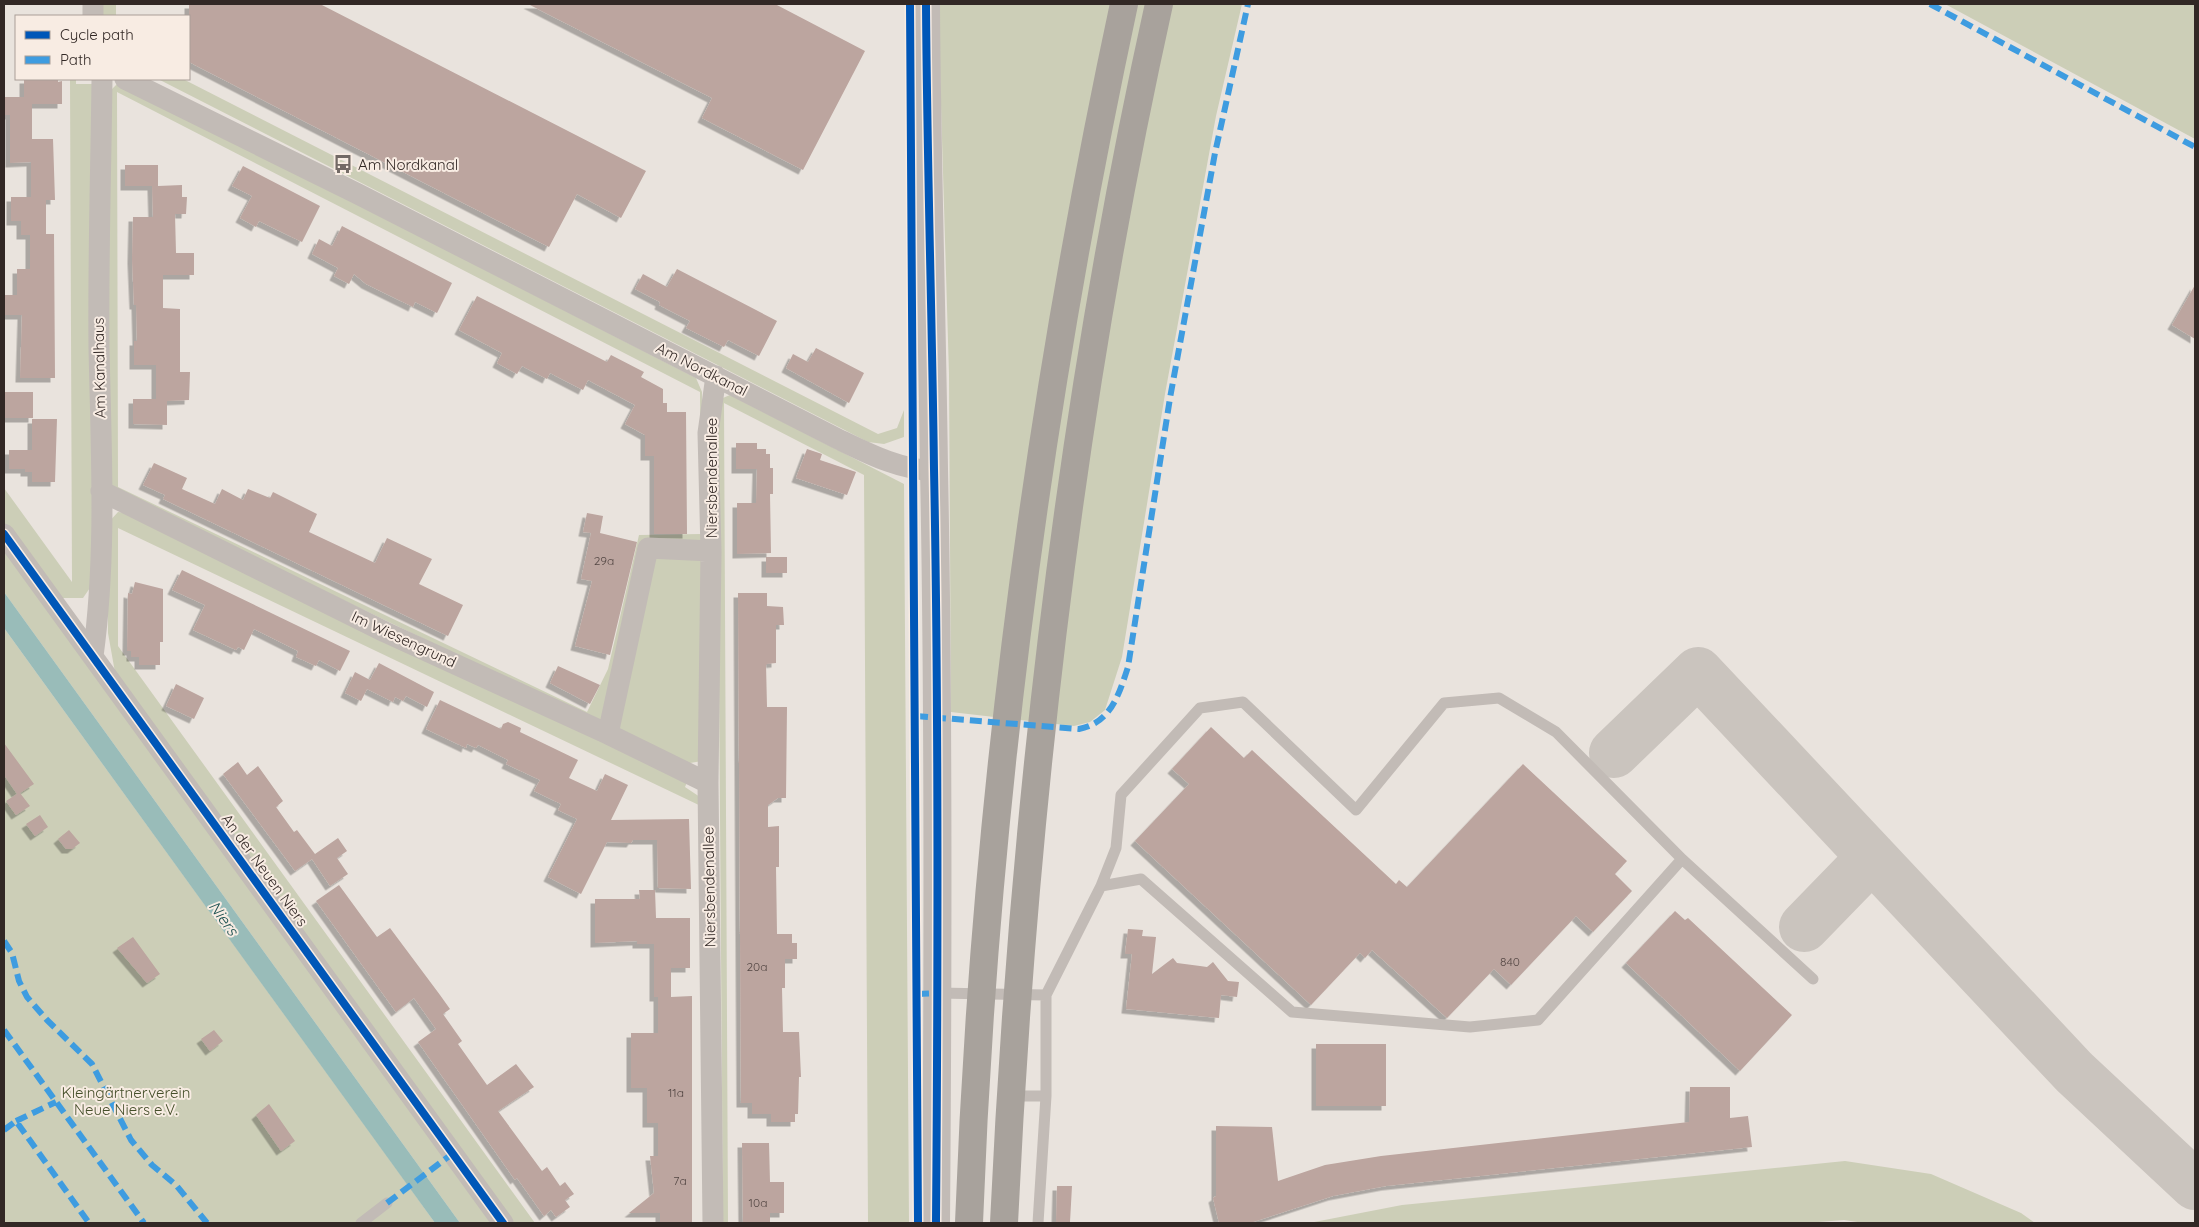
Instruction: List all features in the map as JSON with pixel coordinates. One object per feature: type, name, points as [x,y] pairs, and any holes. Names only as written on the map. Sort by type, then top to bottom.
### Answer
[{"type":"highway","points":[[969,1223],[985,948],[1008,704],[1035,492],[1066,298],[1092,153],[1124,4]]},
{"type":"highway","points":[[1004,1223],[1018,976],[1043,706],[1065,530],[1093,347],[1125,169],[1159,4]]},
{"type":"street","points":[[926,4],[934,471],[938,993],[936,1223]]},
{"type":"street","name":"Am Kanalhaus","points":[[93,656],[99,615],[101,492],[98,307],[102,80]]},
{"type":"street","name":"Am Nordkanal","points":[[128,80],[358,194],[857,448],[903,466],[934,471]]},
{"type":"street","name":"Niersbendenallee","points":[[713,1223],[708,783],[711,551],[708,433],[716,376]]},
{"type":"street","name":"Im Wiesengrund","points":[[101,492],[385,632],[608,734],[708,783]]},
{"type":"street","name":"An der Neuen Niers","points":[[4,534],[503,1223]]},
{"type":"street","name":"Niersbendenallee","points":[[608,734],[648,548],[711,551]]},
{"type":"lane","points":[[1038,1223],[1046,1096],[1046,995],[1101,886],[1116,848],[1121,795],[1200,708],[1243,702],[1356,810],[1444,703],[1499,698],[1556,732],[1682,859],[1812,978]]},
{"type":"lane","points":[[1101,886],[1141,879],[1292,1012],[1470,1027],[1538,1020],[1682,859]]},
{"type":"lane","points":[[938,993],[1046,995]]},
{"type":"lane","points":[[997,1096],[1046,1096]]},
{"type":"lane","points":[[993,1223],[995,1174]]},
{"type":"lane","points":[[361,1223],[387,1203]]},
{"type":"green space","points":[[101,4],[116,4],[116,15],[101,15]]},
{"type":"green space","points":[[938,4],[1242,4],[1216,116],[1165,394],[1122,657],[1105,710],[1090,722],[1074,726],[951,712],[949,374]]},
{"type":"green space","points":[[1945,4],[2195,4],[2195,139]]},
{"type":"green space","points":[[70,80],[76,80],[76,84],[93,84],[94,582],[83,598],[58,598],[4,523],[4,488],[72,582]]},
{"type":"green space","points":[[160,80],[185,80],[878,434],[897,428],[904,410],[904,437],[884,444],[868,442]]},
{"type":"green space","points":[[117,84],[129,87],[696,378],[702,392],[703,542],[646,541],[602,719],[597,722],[118,492],[107,480],[107,94]],"holes":[[[117,92],[700,392],[701,534],[639,535],[608,669],[587,712],[118,487]]]},
{"type":"green space","points":[[730,395],[904,484],[909,1223],[868,1223],[864,475],[724,403],[728,1223],[723,1223],[717,407],[718,400]]},
{"type":"green space","points":[[118,512],[127,513],[688,780],[685,787],[703,799],[703,807],[118,528],[118,646],[535,1223],[511,1223],[116,678],[108,633],[107,524]]},
{"type":"green space","points":[[4,542],[495,1223],[460,1223],[4,592]]},
{"type":"green space","points":[[659,555],[701,558],[702,761],[684,764],[625,736],[619,727],[655,559]]},
{"type":"green space","name":"Kleingärtnerverein Neue Niers e.V.","points":[[4,628],[405,1181],[435,1223],[4,1223]]},
{"type":"green space","points":[[1845,1161],[1931,1174],[2021,1213],[2035,1223],[1864,1223],[1844,1220],[1806,1223],[1309,1223],[1402,1205]]},
{"type":"water","name":"Niers","points":[[4,592],[460,1223],[435,1223],[4,628]]},
{"type":"building","points":[[189,4],[320,4],[646,171],[621,218],[577,194],[549,247],[190,63]]},
{"type":"building","points":[[528,4],[775,4],[865,51],[803,170],[702,118],[712,98]]},
{"type":"building","points":[[24,80],[62,81],[62,104],[32,104],[32,139],[53,139],[55,200],[46,200],[46,234],[54,234],[55,378],[20,378],[22,315],[4,315],[4,295],[17,295],[17,269],[30,269],[30,235],[21,235],[21,221],[11,221],[11,197],[31,197],[31,162],[10,163],[10,115],[4,115],[4,97],[24,97]]},
{"type":"building","points":[[125,165],[158,165],[158,186],[182,185],[182,197],[187,197],[186,214],[175,214],[176,253],[194,253],[194,275],[163,275],[163,308],[180,309],[180,372],[190,372],[189,400],[167,401],[167,425],[133,424],[133,399],[156,399],[156,365],[134,365],[134,341],[137,341],[132,259],[133,217],[153,217],[152,186],[125,186]]},
{"type":"building","points":[[243,166],[320,206],[302,242],[259,221],[256,227],[240,218],[252,196],[232,186]]},
{"type":"building","points":[[342,226],[452,283],[437,313],[415,302],[413,307],[366,284],[354,274],[349,284],[334,276],[338,268],[312,254],[319,239],[332,246]]},
{"type":"building","points":[[677,269],[777,321],[759,356],[728,340],[724,347],[686,328],[690,321],[659,305],[660,302],[635,289],[643,274],[667,287]]},
{"type":"building","points":[[2195,285],[2195,339],[2172,325]]},
{"type":"building","points":[[477,296],[607,362],[611,355],[644,372],[641,377],[663,389],[663,403],[667,403],[667,412],[686,412],[687,534],[654,534],[654,456],[645,456],[645,435],[625,424],[635,405],[588,380],[583,390],[550,373],[547,379],[522,366],[517,374],[497,363],[502,353],[459,330]]},
{"type":"building","points":[[816,348],[864,373],[849,403],[786,368],[793,354],[808,362]]},
{"type":"building","points":[[4,392],[33,392],[33,418],[4,418]]},
{"type":"building","points":[[32,419],[57,419],[55,482],[32,482],[32,472],[25,472],[25,469],[9,469],[9,450],[32,450]]},
{"type":"building","points":[[736,443],[757,443],[757,449],[766,449],[766,454],[770,454],[770,468],[773,468],[773,494],[770,494],[771,553],[737,554],[737,503],[756,503],[757,469],[736,469]]},
{"type":"building","points":[[807,449],[822,454],[820,460],[856,472],[847,495],[796,478]]},
{"type":"building","points":[[154,463],[187,478],[182,489],[215,504],[222,489],[243,500],[248,489],[270,498],[273,492],[317,514],[309,532],[375,563],[387,538],[432,559],[419,584],[463,605],[448,636],[163,499],[165,495],[143,485]]},
{"type":"building","points":[[587,513],[603,516],[600,533],[637,542],[610,655],[575,646],[592,581],[581,579],[591,533],[583,532]]},
{"type":"building","points":[[766,557],[787,557],[787,573],[766,573]]},
{"type":"building","points":[[182,570],[350,651],[340,671],[319,660],[316,666],[296,657],[298,651],[254,629],[244,650],[238,647],[236,650],[193,630],[205,605],[172,590]]},
{"type":"building","points":[[135,582],[163,589],[163,642],[160,642],[160,665],[139,665],[139,657],[131,657],[131,651],[127,651],[128,593],[132,594]]},
{"type":"building","points":[[738,593],[767,593],[767,606],[783,607],[784,625],[776,625],[776,663],[766,664],[767,707],[787,707],[786,798],[778,798],[768,805],[768,827],[779,826],[779,867],[776,867],[777,934],[792,934],[792,943],[797,943],[797,959],[785,959],[785,988],[782,988],[783,1032],[799,1032],[801,1077],[799,1077],[798,1114],[795,1114],[795,1122],[771,1122],[771,1114],[752,1114],[752,1103],[741,1103]]},
{"type":"building","points":[[379,663],[434,692],[427,707],[406,696],[403,701],[395,697],[393,702],[367,689],[361,701],[345,693],[355,672],[370,680]]},
{"type":"building","points":[[558,666],[600,685],[590,704],[550,683]]},
{"type":"building","points":[[176,684],[204,698],[194,719],[166,706]]},
{"type":"building","points":[[440,700],[501,729],[503,724],[508,722],[521,728],[520,732],[578,760],[569,778],[597,791],[605,774],[628,785],[611,820],[689,819],[691,889],[658,888],[657,840],[633,840],[631,843],[607,842],[581,894],[548,877],[577,819],[558,810],[561,804],[534,791],[540,780],[506,764],[508,760],[478,745],[476,748],[467,744],[466,748],[426,729]]},
{"type":"building","points":[[1211,727],[1244,758],[1252,750],[1396,884],[1399,880],[1407,887],[1523,764],[1627,861],[1615,874],[1632,891],[1593,932],[1576,916],[1511,985],[1494,969],[1447,1018],[1372,950],[1365,958],[1360,953],[1311,1005],[1135,841],[1189,784],[1172,769]]},
{"type":"building","points":[[4,743],[34,784],[20,793],[30,806],[16,815],[6,801],[17,794],[4,775]]},
{"type":"building","points":[[238,762],[247,775],[258,766],[283,801],[276,807],[294,832],[297,830],[315,854],[338,838],[347,851],[337,858],[348,874],[330,886],[312,859],[295,871],[223,774]]},
{"type":"building","points":[[40,815],[48,827],[35,836],[26,824]]},
{"type":"building","points":[[69,830],[80,843],[72,849],[66,849],[58,839]]},
{"type":"building","points":[[339,885],[377,937],[390,928],[440,995],[450,1009],[443,1014],[462,1041],[458,1044],[487,1085],[516,1064],[534,1087],[498,1111],[542,1171],[547,1167],[560,1186],[565,1182],[574,1194],[565,1200],[570,1207],[556,1217],[551,1210],[544,1216],[517,1178],[515,1180],[418,1042],[436,1029],[414,998],[396,1012],[316,901]]},
{"type":"building","points":[[639,890],[655,890],[656,918],[690,918],[690,968],[671,968],[671,997],[692,996],[692,1223],[660,1223],[660,1213],[629,1213],[654,1193],[650,1156],[658,1156],[658,1123],[647,1123],[647,1088],[631,1088],[631,1033],[658,1033],[658,997],[654,997],[654,944],[637,944],[637,941],[595,943],[595,899],[640,899]]},
{"type":"building","points":[[1675,911],[1685,920],[1688,918],[1792,1015],[1740,1071],[1626,963]]},
{"type":"building","points":[[1128,929],[1143,930],[1142,936],[1156,937],[1152,974],[1173,958],[1177,963],[1207,967],[1213,962],[1228,981],[1239,982],[1237,997],[1221,995],[1219,1018],[1126,1009],[1132,954],[1125,954]]},
{"type":"building","points":[[133,937],[160,974],[147,983],[117,948]]},
{"type":"building","points":[[214,1030],[223,1041],[210,1051],[201,1039]]},
{"type":"building","points":[[1316,1044],[1386,1044],[1386,1106],[1316,1106]]},
{"type":"building","points":[[1690,1087],[1730,1087],[1730,1118],[1748,1116],[1752,1147],[1386,1186],[1333,1196],[1250,1223],[1219,1223],[1213,1198],[1216,1196],[1216,1126],[1272,1127],[1278,1181],[1325,1165],[1381,1156],[1689,1122]]},
{"type":"building","points":[[269,1104],[295,1141],[281,1151],[256,1115]]},
{"type":"building","points":[[742,1143],[769,1143],[770,1182],[784,1182],[784,1213],[770,1213],[770,1223],[743,1223]]},
{"type":"building","points":[[1057,1186],[1072,1186],[1070,1222],[1056,1222]]},
{"type":"taxiway","points":[[1614,753],[1698,672],[2074,1072],[2195,1185]]},
{"type":"taxiway","points":[[1804,927],[1872,857]]},
{"type":"marked path","points":[[916,716],[1079,729],[1099,721],[1117,697],[1128,667],[1170,398],[1215,153],[1248,4]]},
{"type":"marked path","points":[[1930,4],[2195,147]]},
{"type":"marked path","points":[[4,941],[12,953],[19,981],[27,997],[47,1020],[92,1064],[131,1140],[152,1165],[176,1185],[207,1223]]},
{"type":"marked path","points":[[917,994],[938,993]]},
{"type":"marked path","points":[[4,1030],[144,1223]]},
{"type":"marked path","points":[[16,1121],[56,1102]]},
{"type":"marked path","points":[[4,1130],[16,1121],[89,1223]]},
{"type":"marked path","points":[[387,1203],[452,1154]]},
{"type":"cycle path","points":[[910,4],[918,1223]]},
{"type":"cycle path","points":[[926,4],[937,658],[938,941],[936,1223]]},
{"type":"cycle path","points":[[4,534],[503,1223]]},
{"type":"place","name":"Am Nordkanal","points":[[343,164]]}]
